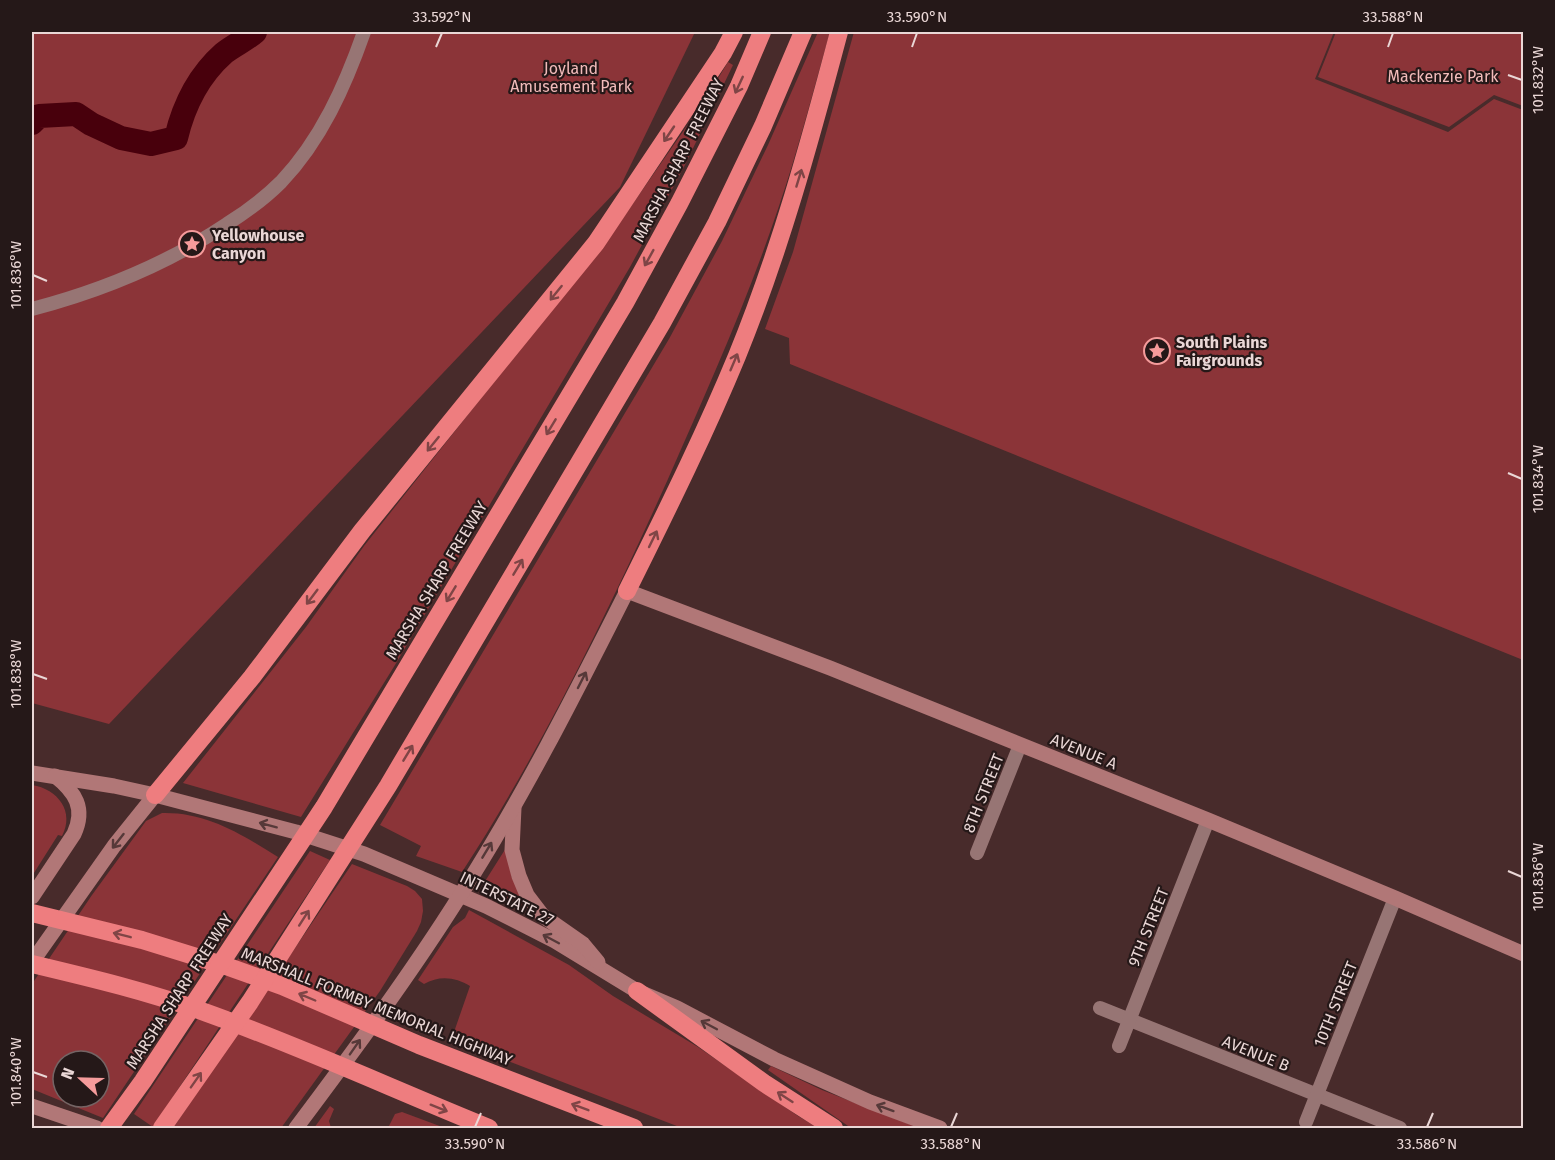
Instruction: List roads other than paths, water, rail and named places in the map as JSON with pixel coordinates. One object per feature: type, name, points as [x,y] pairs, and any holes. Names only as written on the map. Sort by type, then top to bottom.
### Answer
[{"type":"highway","points":[[155,795],[252,677],[362,531],[596,243],[723,53],[734,32]]},
{"type":"highway","name":"MARSHA SHARP FREEWAY","points":[[109,1128],[143,1081],[324,807],[600,344],[679,204],[739,86],[762,32]]},
{"type":"highway","points":[[162,1128],[250,1002],[388,786],[656,334],[717,222],[763,126],[803,32]]},
{"type":"highway","points":[[627,591],[680,483],[736,356],[779,242],[807,152],[839,32]]},
{"type":"highway","name":"MARSHALL FORMBY MEMORIAL HIGHWAY","points":[[32,913],[142,940],[282,986],[419,1045],[634,1128]]},
{"type":"highway","points":[[32,963],[160,997],[206,1012],[489,1128]]},
{"type":"highway","points":[[637,991],[764,1083],[834,1128]]},
{"type":"main road","points":[[296,1128],[461,894],[580,684],[627,591]]},
{"type":"main road","name":"AVENUE A","points":[[627,591],[830,668],[1208,820],[1524,954]]},
{"type":"main road","name":"INTERSTATE 27","points":[[32,773],[54,775],[155,795],[232,815],[328,842],[403,870],[461,894],[555,941],[637,991],[677,1008],[774,1059],[848,1093],[940,1128]]},
{"type":"main road","points":[[32,897],[79,824],[79,808],[76,799],[70,788],[54,775]]},
{"type":"main road","points":[[32,963],[114,846],[155,795]]},
{"type":"main road","points":[[514,804],[512,850],[527,895],[543,916],[583,944],[604,969]]},
{"type":"main road","points":[[32,1106],[97,1128]]},
{"type":"street","points":[[32,309],[102,287],[174,256],[202,241],[262,199],[280,183],[321,129],[349,72],[364,32]]},
{"type":"street","name":"8TH STREET","points":[[977,852],[1020,745]]},
{"type":"street","name":"9TH STREET","points":[[1119,1046],[1208,820]]},
{"type":"street","name":"10TH STREET","points":[[1306,1122],[1395,898]]},
{"type":"street","name":"AVENUE B","points":[[1100,1008],[1400,1128]]},
{"type":"waterway","points":[[32,123],[39,116],[76,114],[121,138],[151,144],[176,138],[183,114],[199,81],[224,53],[255,32]]},
{"type":"place","name":"Yellowhouse Canyon","points":[[192,244]]},
{"type":"place","name":"South Plains Fairgrounds","points":[[1157,351]]},
{"type":"park label","name":"Mackenzie Park","points":[[1443,76]]},
{"type":"park label","name":"Joyland Amusement Park","points":[[571,77]]}]
